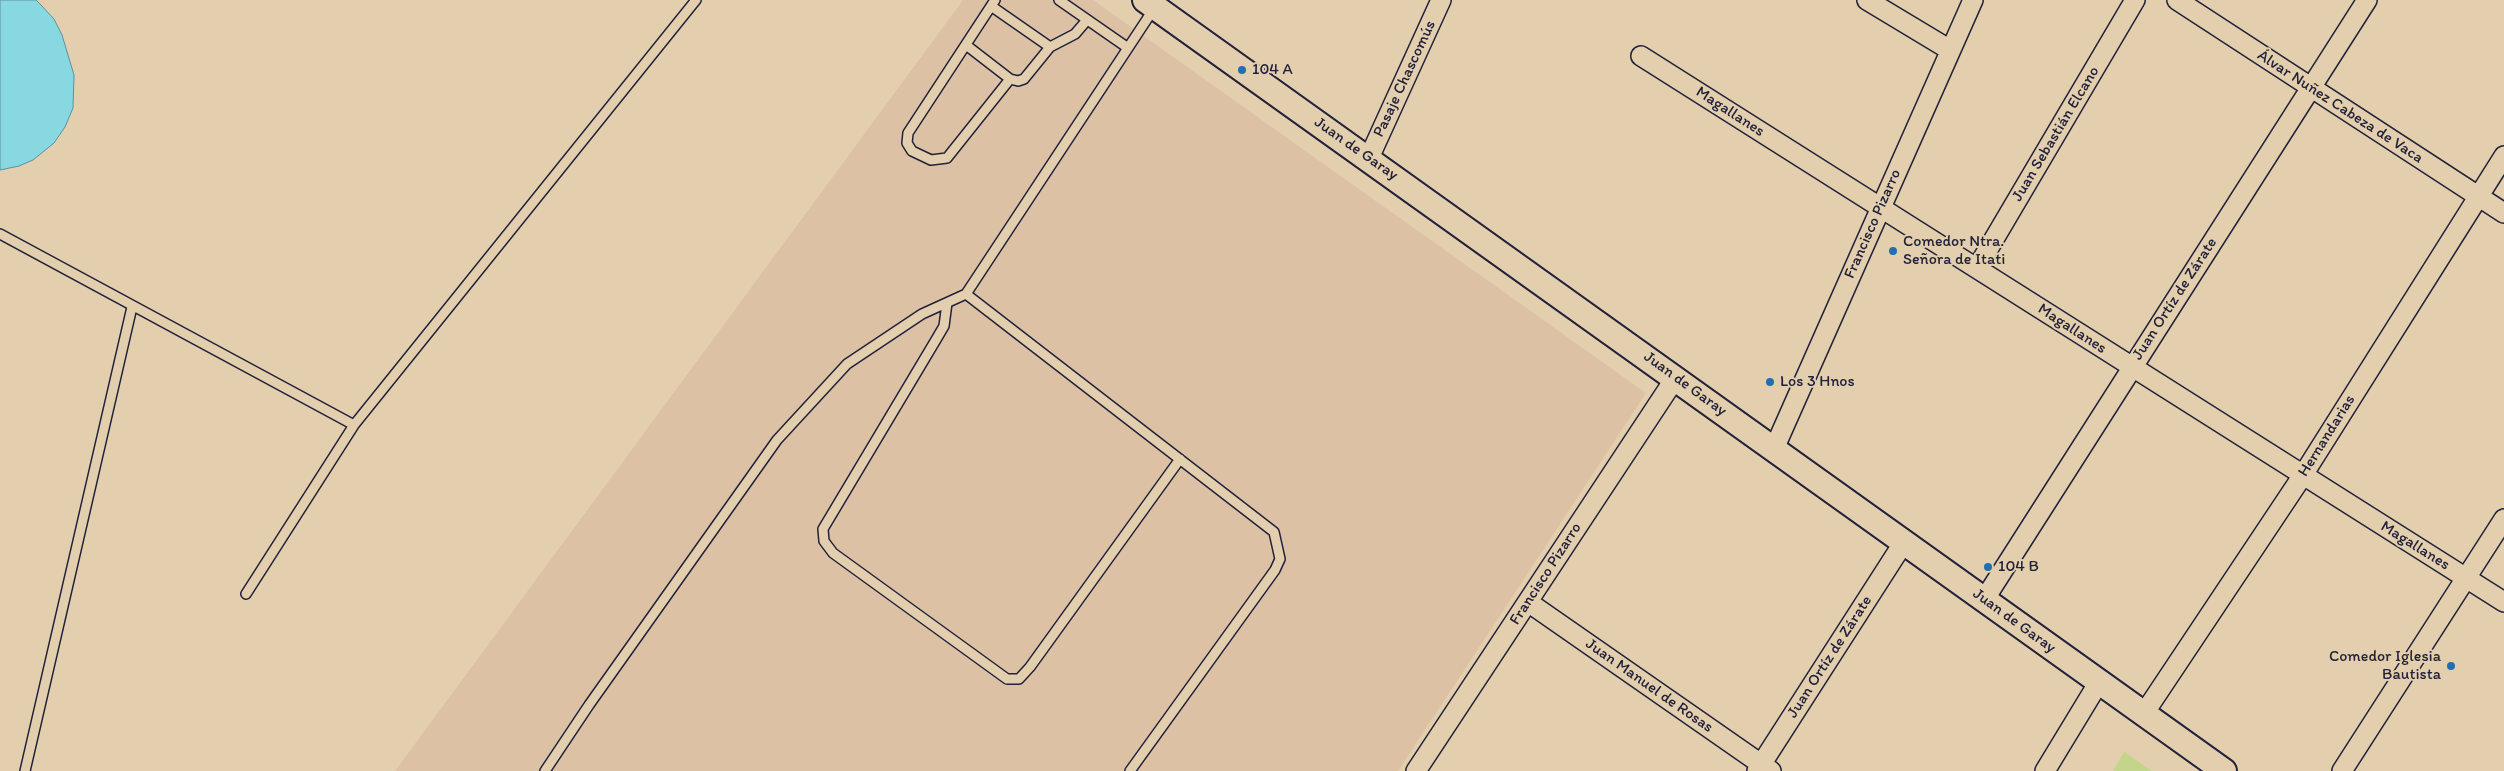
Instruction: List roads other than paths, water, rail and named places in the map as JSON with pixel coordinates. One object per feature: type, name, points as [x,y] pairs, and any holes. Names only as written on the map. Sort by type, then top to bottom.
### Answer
[{"type":"street","name":"Pasaje Chascomús","points":[[1369,158],[1441,0]]},
{"type":"street","points":[[1867,0],[1950,50]]},
{"type":"street","name":"Francisco Pizarro","points":[[1774,448],[1973,0]]},
{"type":"street","name":"Juan Sebastián Elcano","points":[[1977,268],[2135,0]]},
{"type":"street","name":"Álvar Nuñez Cabeza de Vaca","points":[[2177,0],[2311,89],[2504,212]]},
{"type":"street","name":"Juan Ortíz de Zárate","points":[[1984,600],[2131,366],[2367,0]]},
{"type":"street","name":"Juan de Garay","points":[[1150,4],[1676,377],[1984,600],[2099,682],[2145,712],[2224,771]]},
{"type":"street","name":"Magallanes","points":[[1641,56],[2504,602]]},
{"type":"street","name":"Hernandarias","points":[[2145,712],[2303,476],[2504,156]]},
{"type":"street","name":"Francisco Pizarro","points":[[1416,771],[1676,377]]},
{"type":"street","points":[[2342,771],[2504,518]]},
{"type":"street","name":"Juan Ortíz de Zárate","points":[[1763,769],[1904,542]]},
{"type":"street","name":"Juan Manuel de Rosas","points":[[1528,602],[1763,769]]},
{"type":"street","points":[[2045,771],[2099,682]]},
{"type":"lane","points":[[246,594],[354,425],[696,0]]},
{"type":"lane","points":[[1059,0],[1128,48]]},
{"type":"lane","points":[[1010,78],[947,158],[939,161],[932,160],[912,151],[907,143],[908,133],[993,3],[1050,47]]},
{"type":"lane","points":[[544,771],[777,440],[847,364],[922,314],[966,294],[1128,48],[1150,4]]},
{"type":"lane","points":[[966,45],[1010,78],[1018,81],[1024,79],[1050,47],[1075,34],[1087,20]]},
{"type":"lane","points":[[0,234],[132,307],[354,425]]},
{"type":"lane","points":[[966,294],[1274,532],[1280,559],[1275,570],[1130,771]]},
{"type":"lane","points":[[947,302],[944,326],[823,530],[824,541],[833,553],[1007,679],[1019,679],[1030,667],[1180,459]]},
{"type":"lane","points":[[25,771],[132,307]]},
{"type":"water","points":[[0,0],[36,0],[40,4],[54,19],[62,35],[74,75],[73,108],[65,127],[54,143],[33,160],[19,166],[0,170]]},
{"type":"place","name":"104 A","points":[[1242,70]]},
{"type":"place","name":"Comedor Ntra. Señora de Itati","points":[[1893,251]]},
{"type":"place","name":"Los 3 Hnos","points":[[1770,382]]},
{"type":"place","name":"104 B","points":[[1988,567]]},
{"type":"place","name":"Comedor Iglesia Bautista","points":[[2451,666]]}]
